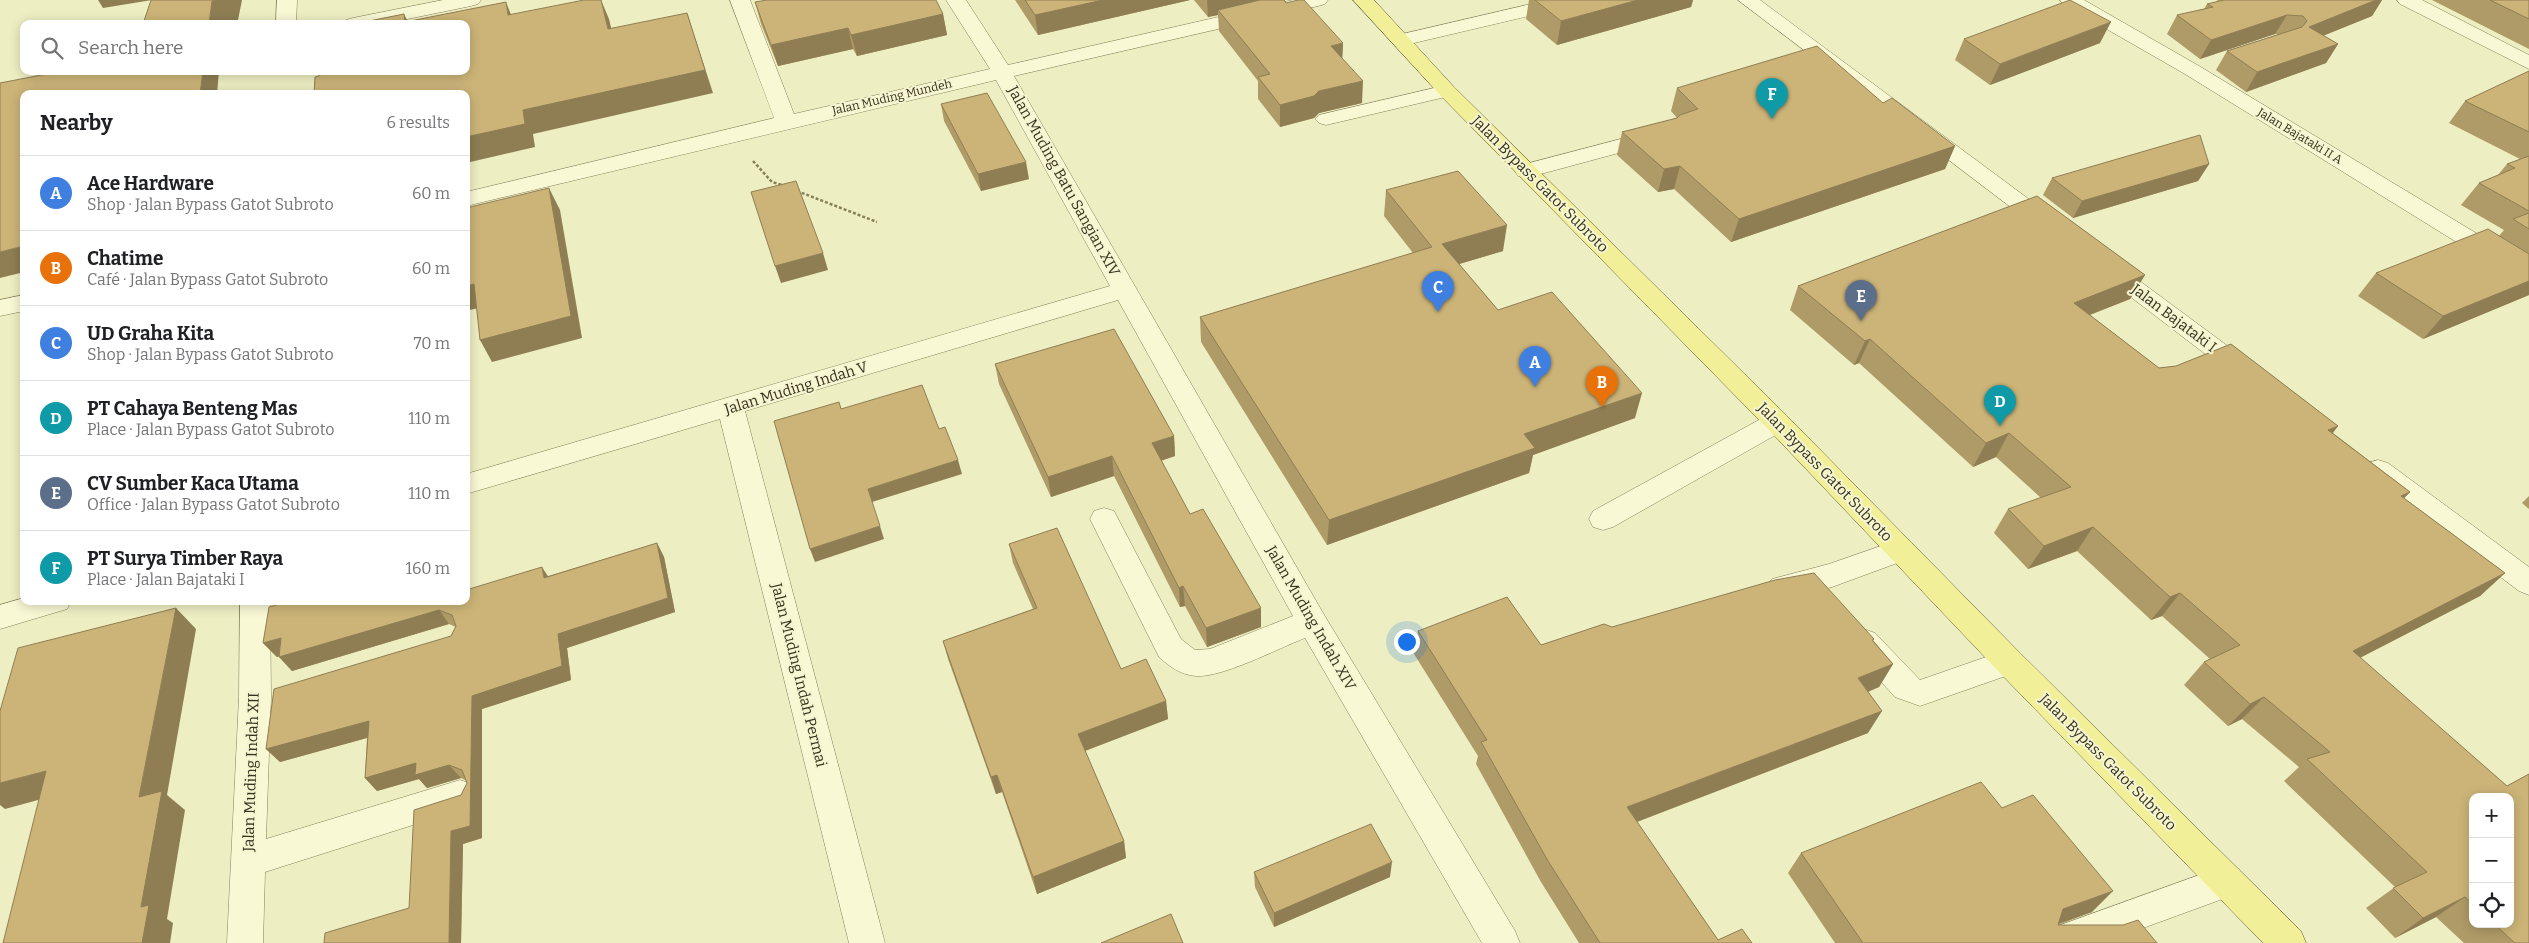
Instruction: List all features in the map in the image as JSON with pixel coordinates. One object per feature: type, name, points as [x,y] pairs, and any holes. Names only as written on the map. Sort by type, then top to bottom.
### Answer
[{"type":"main road","name":"Jalan Bypass Gatot Subroto","points":[[1363,0],[1447,91],[1778,422],[2009,662],[2288,943]]},
{"type":"street","points":[[286,20],[287,0]]},
{"type":"street","points":[[373,20],[471,0]]},
{"type":"street","points":[[740,0],[778,96],[786,122]]},
{"type":"street","name":"Jalan Muding Batu Sangian XIV","points":[[956,0],[1002,72],[1125,290]]},
{"type":"street","name":"Jalan Muding Mundeh","points":[[470,198],[786,122],[1318,0]]},
{"type":"street","points":[[1401,40],[1573,0]]},
{"type":"street","points":[[1748,0],[2065,236]]},
{"type":"street","name":"Jalan Bajataki II A","points":[[2070,0],[2192,70],[2529,276]]},
{"type":"street","points":[[2407,0],[2529,63]]},
{"type":"street","points":[[2192,70],[2219,61]]},
{"type":"street","points":[[1326,119],[1447,91]]},
{"type":"street","points":[[1526,171],[1663,134]]},
{"type":"street","name":"Jalan Bajataki I","points":[[2089,254],[2265,386]]},
{"type":"street","name":"Jalan Muding Indah V","points":[[470,483],[731,408],[1125,290]]},
{"type":"street","name":"Jalan Muding Indah XIV","points":[[1125,290],[1312,622],[1502,943]]},
{"type":"street","points":[[0,308],[20,304]]},
{"type":"street","name":"Jalan Muding Indah Permai","points":[[731,408],[867,943]]},
{"type":"street","points":[[1603,519],[1778,422]]},
{"type":"street","points":[[2361,457],[2529,583]]},
{"type":"street","points":[[1104,519],[1170,648],[1185,662],[1197,665],[1212,662],[1312,622]]},
{"type":"street","points":[[1828,603],[1901,550]]},
{"type":"street","points":[[1754,592],[1828,603],[1906,688],[1920,693],[2009,662]]},
{"type":"street","points":[[0,617],[42,605]]},
{"type":"street","name":"Jalan Muding Indah XII","points":[[244,943],[248,861],[268,693],[256,605]]},
{"type":"street","points":[[248,861],[460,795]]},
{"type":"street","points":[[2058,943],[2135,912],[2227,881]]},
{"type":"path","points":[[730,136],[772,182],[877,222]]},
{"type":"building","points":[[151,0],[218,0],[212,1],[210,20],[144,20]]},
{"type":"building","points":[[584,0],[601,0],[608,29],[687,13],[705,70],[523,110],[525,124],[470,136],[470,90],[314,90],[315,77],[319,75],[470,75],[470,20],[415,20],[506,2],[508,15]]},
{"type":"building","points":[[767,0],[936,0],[943,14],[851,35],[848,28],[771,45],[755,2]]},
{"type":"building","points":[[1025,0],[1103,0],[1035,15]]},
{"type":"building","points":[[1260,0],[1284,0],[1286,3],[1304,0],[1343,43],[1331,46],[1363,81],[1319,91],[1314,96],[1280,105],[1258,77],[1270,74],[1218,10]]},
{"type":"building","points":[[1535,0],[1638,0],[1561,21]]},
{"type":"building","points":[[2070,0],[2111,22],[2000,64],[1964,39]]},
{"type":"building","points":[[2224,0],[2376,0],[2309,27],[2338,44],[2257,72],[2227,51],[2302,27],[2307,21],[2303,16],[2287,15],[2211,40],[2177,15],[2213,7],[2207,4]]},
{"type":"building","points":[[2490,0],[2529,0],[2529,19]]},
{"type":"building","points":[[404,14],[405,20],[374,20]]},
{"type":"building","points":[[1817,46],[1883,103],[1892,98],[1955,146],[1739,219],[1680,166],[1664,169],[1622,132],[1677,118],[1680,115],[1698,109],[1677,88]]},
{"type":"building","points":[[2529,71],[2529,132],[2465,101]]},
{"type":"building","points":[[41,75],[202,75],[201,90],[20,90],[20,247],[0,252],[0,83]]},
{"type":"building","points":[[987,93],[1026,162],[978,174],[941,104]]},
{"type":"building","points":[[2200,135],[2209,164],[2082,201],[2052,178]]},
{"type":"building","points":[[2529,156],[2529,211],[2479,183],[2515,168],[2507,164]]},
{"type":"building","points":[[1458,171],[1507,225],[1442,244],[1498,310],[1552,292],[1642,393],[1524,434],[1535,448],[1329,520],[1200,317],[1432,247],[1386,190]]},
{"type":"building","points":[[796,181],[823,253],[775,266],[751,192]]},
{"type":"building","points":[[549,188],[571,316],[480,340],[474,284],[470,285],[470,207]]},
{"type":"building","points":[[2037,196],[2145,275],[2074,303],[2159,368],[2176,366],[2231,344],[2338,426],[2328,430],[2410,492],[2401,496],[2505,573],[2353,651],[2507,786],[2529,774],[2529,943],[2515,943],[2498,928],[2514,928],[2514,793],[2469,793],[2469,900],[2465,897],[2423,918],[2393,888],[2427,872],[2307,759],[2330,752],[2264,697],[2250,704],[2204,662],[2240,645],[2180,593],[2170,597],[2093,527],[2044,546],[2008,509],[2071,487],[2009,433],[1986,443],[1870,339],[1865,341],[1798,286]]},
{"type":"building","points":[[2529,213],[2529,229],[2513,219]]},
{"type":"building","points":[[2488,229],[2529,254],[2529,281],[2443,316],[2376,273]]},
{"type":"building","points":[[1114,329],[1174,436],[1152,443],[1190,514],[1203,509],[1261,608],[1206,628],[1183,586],[1179,588],[1112,456],[1048,477],[995,364]]},
{"type":"building","points":[[922,385],[939,429],[945,427],[958,460],[868,489],[880,526],[810,549],[774,421],[839,402],[841,409]]},
{"type":"building","points":[[1057,528],[1121,669],[1146,659],[1166,701],[1078,734],[1124,841],[1033,877],[997,775],[991,777],[943,641],[1037,608],[1009,544]]},
{"type":"building","points":[[657,543],[668,598],[558,634],[562,666],[472,696],[470,826],[451,831],[449,943],[324,943],[325,933],[409,908],[414,810],[461,795],[467,783],[462,770],[449,765],[415,775],[416,763],[365,778],[369,721],[266,749],[274,689],[451,636],[456,626],[452,615],[439,610],[279,657],[281,638],[263,643],[269,607],[276,605],[470,605],[470,589],[542,567],[544,578]]},
{"type":"building","points":[[1814,573],[1874,639],[1872,640],[1893,664],[1858,678],[1882,711],[1627,807],[1718,940],[1742,929],[1752,943],[1600,943],[1548,861],[1481,742],[1487,740],[1418,631],[1507,597],[1541,645],[1604,624],[1612,627],[1775,580]]},
{"type":"building","points":[[176,608],[139,797],[162,791],[141,907],[149,905],[142,943],[3,943],[46,771],[0,783],[0,711],[18,648]]},
{"type":"building","points":[[1981,782],[2002,808],[2033,795],[2113,891],[2063,909],[2058,925],[2123,925],[2138,920],[2157,943],[1863,943],[1801,853]]},
{"type":"building","points":[[1371,824],[1392,862],[1274,913],[1254,872]]},
{"type":"building","points":[[1171,914],[1183,943],[1101,943]]},
{"type":"place","name":"PT Surya Timber Raya","points":[[1772,119]]},
{"type":"place","name":"UD Graha Kita","points":[[1438,312]]},
{"type":"place","name":"CV Sumber Kaca Utama","points":[[1861,321]]},
{"type":"place","name":"Ace Hardware","points":[[1535,387]]},
{"type":"place","name":"Chatime","points":[[1602,407]]},
{"type":"place","name":"PT Cahaya Benteng Mas","points":[[2000,426]]}]
